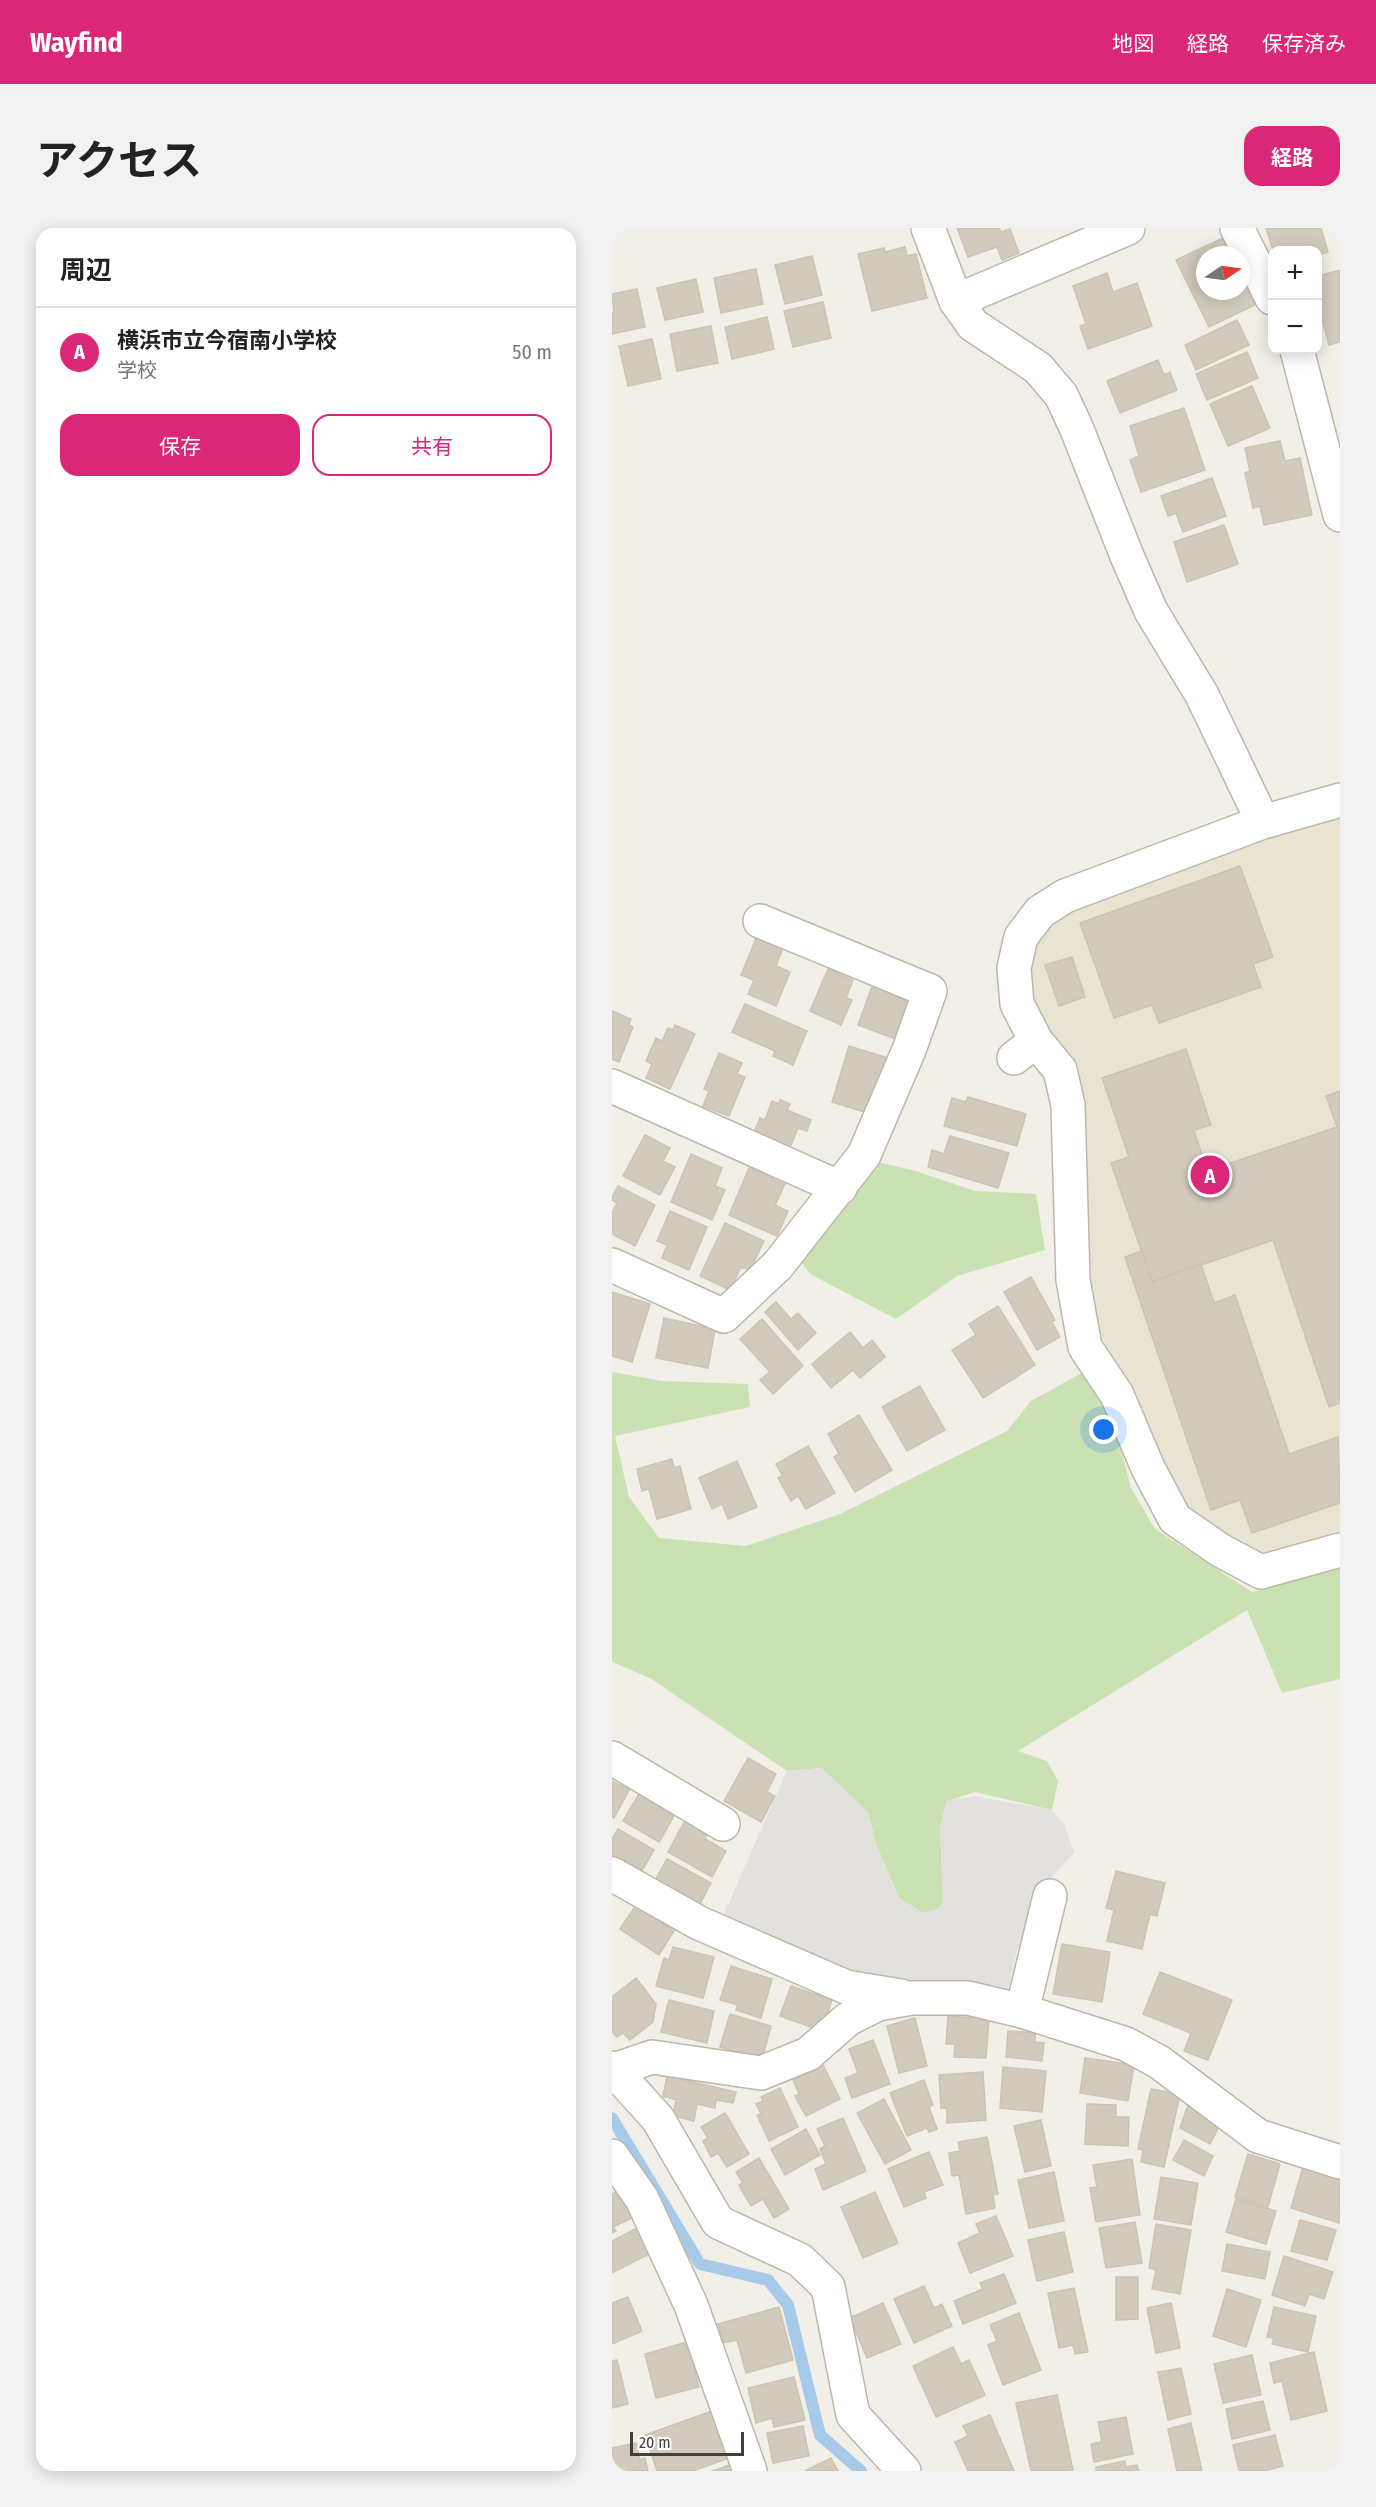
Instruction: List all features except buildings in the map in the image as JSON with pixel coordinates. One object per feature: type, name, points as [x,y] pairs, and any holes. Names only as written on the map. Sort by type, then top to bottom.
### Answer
[{"type":"street","points":[[928,228],[956,302],[973,325],[1038,368],[1061,395],[1076,427],[1126,556],[1151,611],[1202,695],[1263,822]]},
{"type":"street","points":[[956,302],[1128,228]]},
{"type":"street","points":[[1237,228],[1268,290]]},
{"type":"street","points":[[1299,354],[1340,515]]},
{"type":"street","points":[[1340,800],[1263,822],[1065,896],[1040,912],[1021,937],[1014,968],[1017,1004],[1025,1049],[1060,1070],[1068,1105],[1072,1280],[1085,1347],[1117,1395],[1148,1468],[1175,1519],[1220,1550],[1261,1572],[1340,1550]]},
{"type":"street","points":[[612,1265],[724,1316],[777,1265],[840,1188],[864,1155],[921,1053],[930,991],[760,921]]},
{"type":"street","points":[[612,1086],[840,1188]]},
{"type":"street","points":[[612,1758],[723,1824]]},
{"type":"street","points":[[612,1874],[699,1923],[846,1987],[912,1998],[968,1998],[1022,2011],[1126,2044],[1159,2062],[1258,2136],[1340,2162]]},
{"type":"street","points":[[1022,2011],[1050,1896]]},
{"type":"street","points":[[904,2471],[853,2415],[828,2287],[800,2260],[718,2222],[658,2119],[613,2069],[652,2057],[761,2073],[808,2054],[848,2019],[878,2004],[912,1998]]},
{"type":"street","points":[[612,2156],[642,2199],[691,2305],[750,2471]]},
{"type":"shaded area","points":[[1340,818],[1340,1539],[1280,1556],[1241,1549],[1180,1504],[1149,1431],[1100,1334],[1084,1263],[1077,1088],[1033,1017],[1027,969],[1034,944],[1052,920],[1068,907],[1225,851]]},
{"type":"shaded area","points":[[821,1768],[868,1812],[876,1844],[899,1898],[923,1913],[936,1910],[943,1903],[940,1826],[947,1801],[974,1796],[1052,1810],[1064,1824],[1074,1852],[1044,1886],[1017,1950],[1005,2000],[855,1977],[719,1925],[787,1771]]},
{"type":"green space","points":[[873,1161],[916,1171],[975,1191],[1036,1194],[1045,1250],[957,1276],[896,1319],[810,1274],[797,1256]]},
{"type":"green space","points":[[1087,1370],[1115,1424],[1131,1488],[1155,1529],[1252,1592],[1340,1568],[1340,1679],[1282,1693],[1247,1610],[1018,1751],[1047,1761],[1058,1781],[1052,1810],[975,1792],[947,1801],[940,1826],[943,1904],[936,1910],[923,1913],[899,1898],[876,1844],[868,1812],[821,1768],[787,1771],[650,1678],[612,1662],[612,1372],[662,1381],[748,1384],[750,1407],[615,1436],[629,1497],[659,1538],[746,1546],[840,1514],[1007,1431],[1031,1401]]},
{"type":"waterway","points":[[612,2118],[700,2264],[768,2280],[788,2305],[820,2435],[861,2471]]},
{"type":"place","name":"横浜市立今宿南小学校","points":[[1210,1175]]}]
